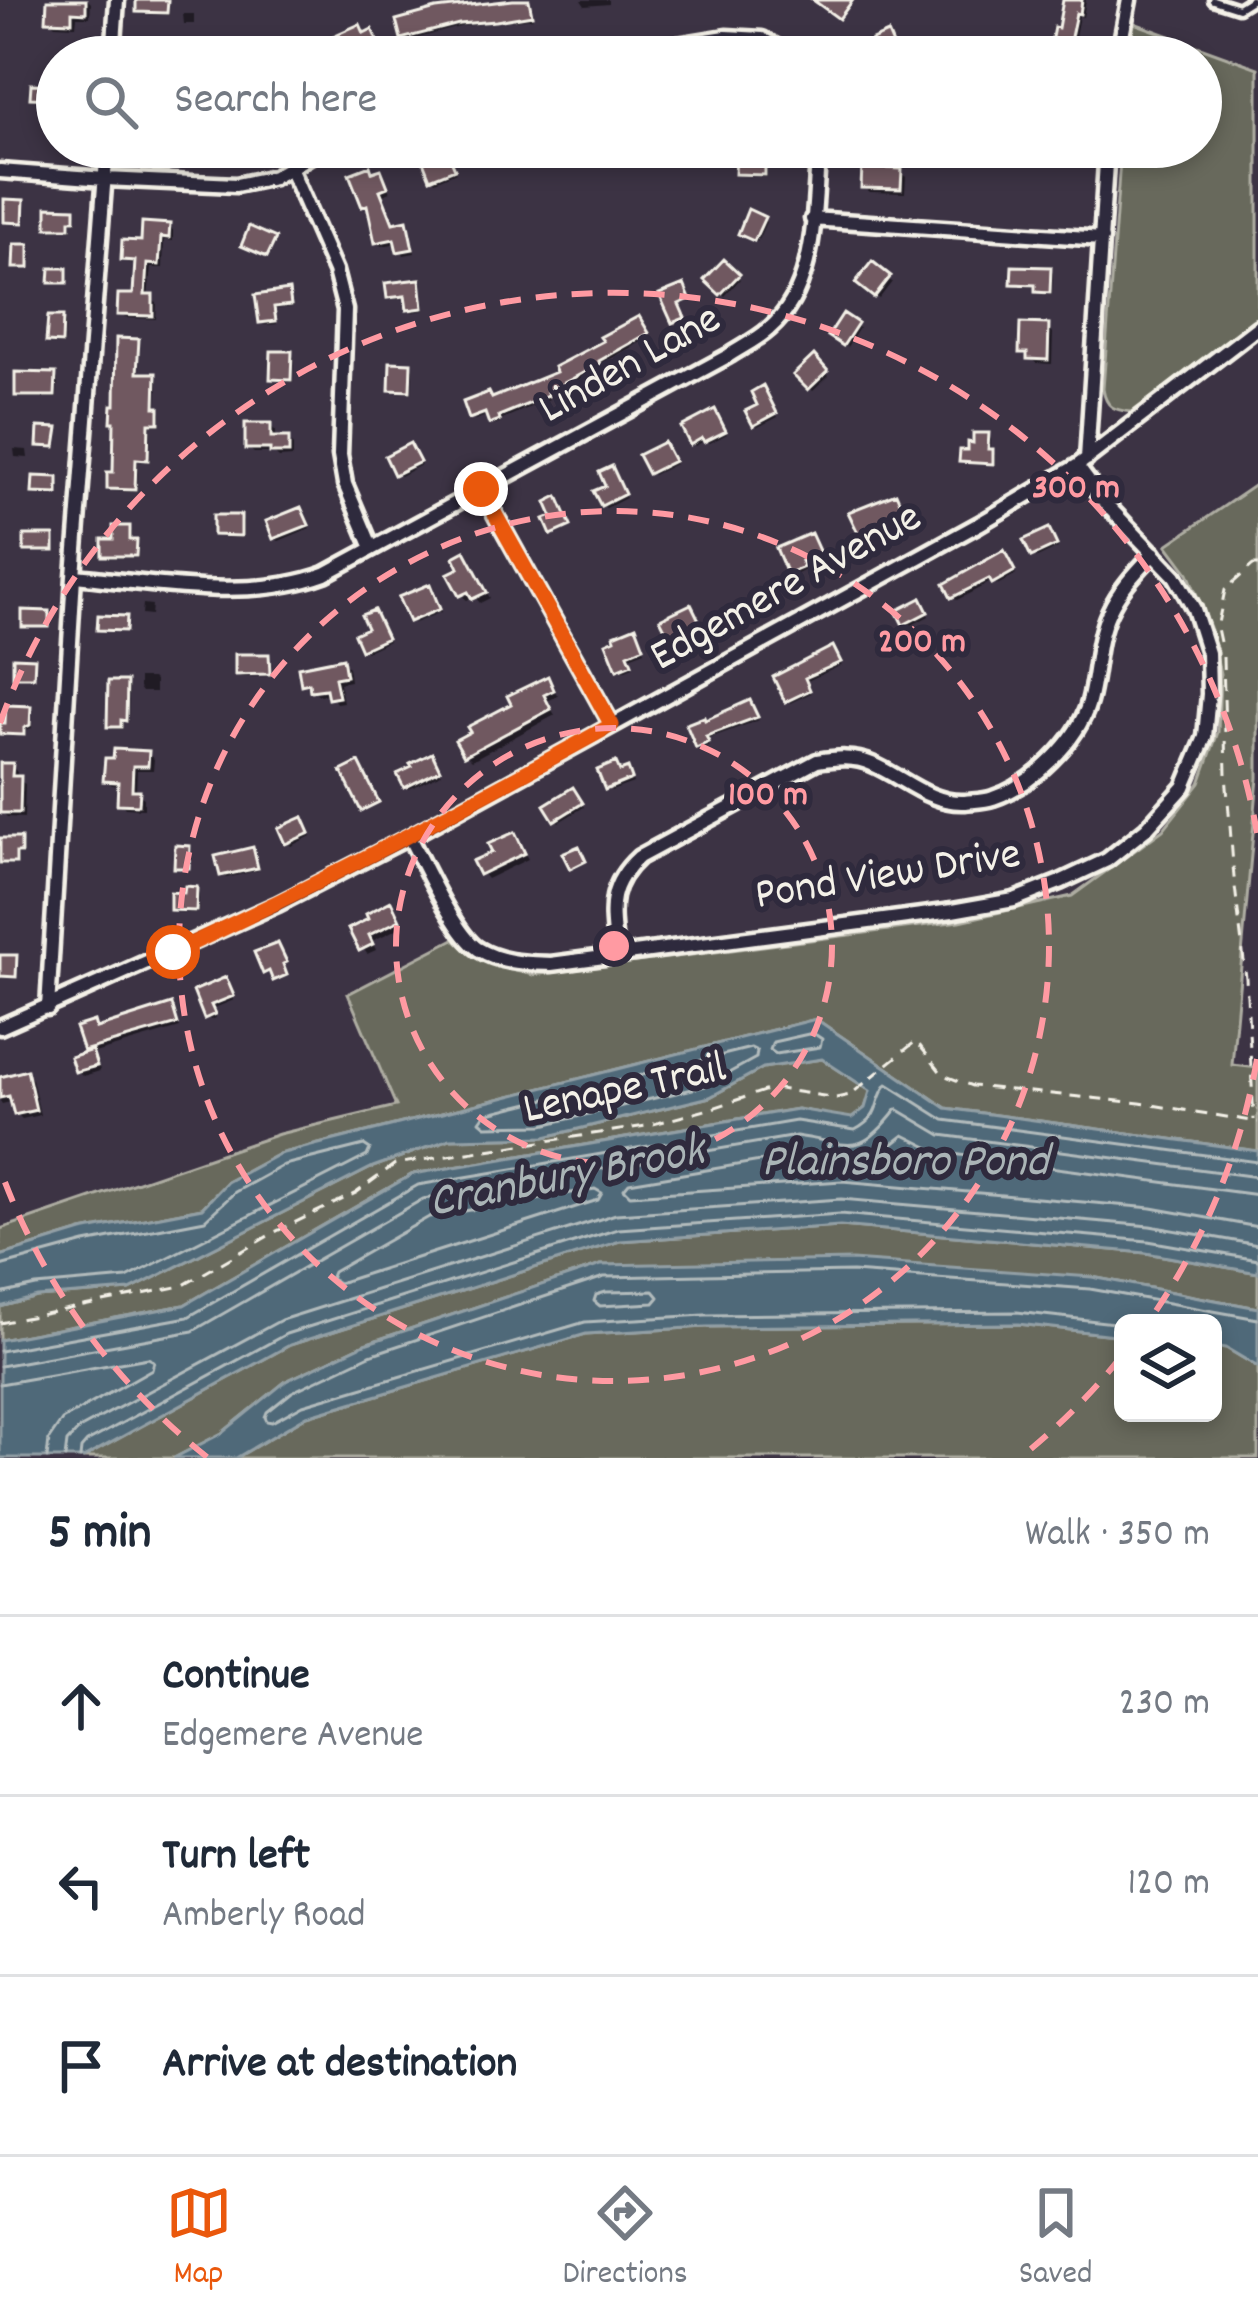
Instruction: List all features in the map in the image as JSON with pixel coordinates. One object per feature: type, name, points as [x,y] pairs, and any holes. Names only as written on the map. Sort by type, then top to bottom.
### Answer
[{"type":"street","points":[[114,36],[117,0]]},
{"type":"street","points":[[1122,36],[1129,0]]},
{"type":"street","points":[[48,1008],[74,576],[106,168]]},
{"type":"street","points":[[0,171],[236,184],[274,177],[290,168],[335,272],[344,310],[340,455],[345,484],[372,548]]},
{"type":"street","name":"Linden Lane","points":[[74,576],[260,588],[326,574],[728,356],[770,329],[794,300],[806,271],[817,168]]},
{"type":"street","points":[[1082,462],[1106,168]]},
{"type":"street","points":[[812,219],[1102,239]]},
{"type":"street","name":"Edgemere Avenue","points":[[0,1027],[278,904],[409,837],[979,524],[1082,462],[1258,327]]},
{"type":"street","name":"Pond View Drive","points":[[409,837],[473,946],[500,959],[551,964],[1014,899],[1106,860],[1146,830],[1184,787],[1205,737],[1208,653],[1194,609],[1175,576],[1104,502],[1082,462]]},
{"type":"street","points":[[481,489],[612,725]]},
{"type":"street","points":[[616,955],[612,907],[616,883],[626,869],[639,857],[817,761],[842,757],[869,762],[928,796],[958,802],[992,799],[1020,785],[1074,735],[1088,704],[1107,616],[1124,586],[1154,553]]},
{"type":"lane","points":[[1213,0],[1232,8],[1251,0]]},
{"type":"path","points":[[1256,1122],[1226,774],[1225,668],[1217,628],[1225,590],[1258,565]]},
{"type":"path","name":"Lenape Trail","points":[[0,1323],[182,1286],[274,1232],[356,1193],[395,1164],[646,1126],[773,1088],[850,1095],[916,1041],[943,1075],[972,1086],[1140,1103],[1256,1122]]},
{"type":"green space","points":[[1134,23],[1170,36],[1132,36]]},
{"type":"green space","points":[[1222,55],[1258,68],[1258,319],[1132,412],[1112,407],[1103,389],[1119,168],[1222,168]]},
{"type":"green space","points":[[1258,483],[1258,778],[1232,1065],[1258,1068],[1258,1151],[946,1108],[816,1019],[279,1154],[227,1182],[202,1208],[82,1231],[0,1256],[0,1229],[279,1134],[396,1106],[348,994],[454,939],[481,960],[533,975],[960,921],[1072,896],[1163,830],[1200,783],[1218,732],[1220,674],[1211,630],[1188,573],[1167,545]]},
{"type":"green space","points":[[822,1059],[871,1091],[865,1108],[852,1119],[797,1109],[413,1174],[184,1305],[0,1340],[0,1307],[37,1297],[130,1290],[373,1167],[450,1139],[545,1137],[710,1097],[763,1068]]},
{"type":"green space","points":[[840,1226],[1146,1253],[1258,1273],[1258,1308],[1092,1277],[601,1265],[365,1344],[286,1381],[222,1433],[174,1458],[83,1458],[290,1345],[620,1241]]},
{"type":"green space","points":[[1018,1324],[1114,1335],[1114,1422],[1222,1422],[1222,1347],[1226,1348],[1258,1367],[1258,1458],[236,1458],[307,1416],[586,1334],[706,1327]]},
{"type":"water","name":"Plainsboro Pond","points":[[816,1019],[946,1108],[1258,1151],[1258,1273],[1146,1253],[840,1226],[620,1241],[290,1345],[83,1458],[0,1458],[0,1340],[184,1305],[413,1174],[797,1109],[852,1118],[865,1108],[870,1091],[822,1059],[763,1068],[710,1097],[545,1137],[450,1139],[373,1167],[130,1290],[37,1297],[0,1307],[0,1256],[82,1231],[202,1208],[227,1182],[279,1154]]},
{"type":"water","name":"Plainsboro Pond","points":[[852,1260],[1092,1277],[1258,1308],[1258,1367],[1222,1347],[1222,1314],[1114,1314],[1114,1335],[1018,1324],[706,1327],[586,1334],[307,1416],[236,1458],[174,1458],[222,1433],[286,1381],[365,1344],[601,1265]]},
{"type":"building","points":[[47,0],[86,0],[86,13],[72,12],[72,22],[46,21]]},
{"type":"building","points":[[136,0],[168,0],[167,13],[136,12]]},
{"type":"building","points":[[529,0],[532,15],[400,36],[396,20],[436,9]]},
{"type":"building","points":[[813,0],[853,0],[839,19]]},
{"type":"building","points":[[1063,0],[1082,0],[1071,36],[1052,36],[1054,27],[1058,28]]},
{"type":"building","points":[[360,24],[364,33],[372,29],[375,36],[333,36]]},
{"type":"building","points":[[426,168],[455,168],[455,169],[430,179]]},
{"type":"building","points":[[735,168],[765,168],[765,175],[735,174]]},
{"type":"building","points":[[862,168],[902,169],[901,189],[861,188]]},
{"type":"building","points":[[381,169],[388,187],[380,190],[393,223],[407,220],[413,249],[397,252],[394,239],[375,243],[367,205],[362,207],[349,174]]},
{"type":"building","points":[[4,199],[24,200],[23,223],[4,222]]},
{"type":"building","points":[[47,207],[75,208],[70,228],[47,228]]},
{"type":"building","points":[[748,209],[765,217],[754,241],[738,234]]},
{"type":"building","points":[[142,222],[170,224],[169,238],[161,237],[159,265],[147,264],[145,295],[153,295],[153,316],[117,315],[118,294],[133,294],[135,261],[121,260],[122,240],[141,241]]},
{"type":"building","points":[[249,226],[276,238],[267,257],[241,246]]},
{"type":"building","points":[[14,244],[29,244],[29,268],[13,268]]},
{"type":"building","points":[[724,259],[740,274],[720,295],[704,280]]},
{"type":"building","points":[[872,261],[891,276],[874,298],[855,283]]},
{"type":"building","points":[[1012,266],[1051,267],[1050,293],[1035,292],[1035,285],[1011,284]]},
{"type":"building","points":[[50,268],[67,268],[67,283],[49,283]]},
{"type":"building","points":[[420,279],[423,308],[407,310],[405,296],[387,298],[385,283]]},
{"type":"building","points":[[684,284],[690,299],[679,304],[685,318],[672,323],[659,294]]},
{"type":"building","points":[[289,290],[291,305],[274,307],[276,321],[259,323],[255,295]]},
{"type":"building","points":[[843,313],[858,323],[843,346],[828,336]]},
{"type":"building","points":[[48,316],[63,316],[62,343],[46,342]]},
{"type":"building","points":[[639,316],[649,333],[547,392],[548,396],[489,424],[485,413],[469,419],[463,402],[489,392],[492,398],[556,372],[554,367]]},
{"type":"building","points":[[1020,323],[1049,324],[1048,360],[1027,359],[1027,353],[1019,353]]},
{"type":"building","points":[[116,338],[139,339],[137,373],[156,373],[159,423],[149,423],[148,460],[136,459],[135,490],[107,489],[107,472],[113,472]]},
{"type":"building","points":[[271,351],[292,351],[291,380],[270,379]]},
{"type":"building","points":[[814,355],[828,371],[808,390],[793,375]]},
{"type":"building","points":[[390,362],[411,363],[410,391],[389,390]]},
{"type":"building","points":[[15,372],[56,373],[55,396],[15,396]]},
{"type":"building","points":[[763,385],[777,413],[753,426],[745,411],[757,405],[751,392]]},
{"type":"building","points":[[715,409],[726,431],[690,445],[681,427]]},
{"type":"building","points":[[245,423],[271,423],[271,437],[289,437],[289,453],[245,449]]},
{"type":"building","points":[[38,427],[58,428],[55,447],[37,446]]},
{"type":"building","points":[[973,433],[989,433],[993,464],[959,462],[960,450],[968,450],[968,442],[973,443]]},
{"type":"building","points":[[664,442],[674,461],[648,474],[638,455]]},
{"type":"building","points":[[410,443],[420,462],[394,475],[385,456]]},
{"type":"building","points":[[612,466],[625,494],[601,506],[593,491],[605,486],[599,472]]},
{"type":"building","points":[[33,476],[58,477],[58,494],[32,493]]},
{"type":"building","points":[[896,493],[904,512],[858,533],[848,512]]},
{"type":"building","points":[[558,496],[571,526],[551,535],[544,519],[552,516],[546,502]]},
{"type":"building","points":[[301,507],[309,525],[273,539],[266,521]]},
{"type":"building","points":[[213,515],[241,515],[241,536],[213,535]]},
{"type":"building","points":[[113,526],[130,526],[130,540],[137,540],[136,556],[102,556],[102,539],[113,539]]},
{"type":"building","points":[[1049,528],[1057,545],[1031,557],[1023,540]]},
{"type":"building","points":[[811,533],[820,553],[787,574],[776,548]]},
{"type":"building","points":[[24,535],[54,535],[54,551],[24,551]]},
{"type":"building","points":[[1004,550],[1015,571],[951,598],[944,584]]},
{"type":"building","points":[[465,551],[487,592],[472,599],[468,592],[459,596],[447,574],[459,568],[454,557]]},
{"type":"building","points":[[430,584],[440,609],[409,622],[398,597]]},
{"type":"building","points":[[921,598],[928,612],[903,625],[896,611]]},
{"type":"building","points":[[691,604],[700,622],[671,641],[660,619]]},
{"type":"building","points":[[22,610],[49,611],[49,627],[22,627]]},
{"type":"building","points":[[374,610],[387,638],[361,650],[354,634],[367,628],[361,615]]},
{"type":"building","points":[[98,615],[127,616],[126,631],[97,630]]},
{"type":"building","points":[[636,626],[644,647],[628,654],[632,664],[617,670],[606,643]]},
{"type":"building","points":[[833,646],[841,662],[805,678],[810,690],[785,702],[773,677]]},
{"type":"building","points":[[235,654],[269,654],[270,674],[235,675]]},
{"type":"building","points":[[13,657],[35,658],[34,677],[13,677]]},
{"type":"building","points":[[343,658],[346,676],[335,678],[339,697],[328,699],[326,689],[310,691],[309,683],[301,685],[298,667]]},
{"type":"building","points":[[548,676],[554,690],[544,695],[551,709],[464,756],[455,740],[470,732],[467,727],[511,704],[507,696]]},
{"type":"building","points":[[108,681],[127,681],[126,721],[121,720],[121,727],[107,727]]},
{"type":"building","points":[[750,700],[758,717],[706,736],[709,742],[696,748],[686,724]]},
{"type":"building","points":[[6,705],[31,706],[24,735],[0,734]]},
{"type":"building","points":[[114,749],[149,751],[148,766],[133,766],[132,790],[140,790],[139,805],[117,804],[118,782],[103,781],[105,758],[113,758]]},
{"type":"building","points":[[432,753],[440,770],[404,788],[397,774]]},
{"type":"building","points":[[359,762],[379,802],[361,811],[341,771]]},
{"type":"building","points":[[616,762],[620,771],[628,768],[632,779],[605,790],[597,770]]},
{"type":"building","points":[[0,763],[13,763],[12,776],[21,776],[20,813],[0,813]]},
{"type":"building","points":[[573,787],[583,803],[554,821],[544,805]]},
{"type":"building","points":[[303,817],[310,833],[285,844],[278,828]]},
{"type":"building","points":[[515,832],[525,853],[479,875],[472,861],[492,852],[488,844]]},
{"type":"building","points":[[0,838],[21,838],[16,863],[0,863]]},
{"type":"building","points":[[175,845],[190,846],[189,868],[174,868]]},
{"type":"building","points":[[579,846],[586,861],[570,869],[562,853]]},
{"type":"building","points":[[253,847],[258,868],[220,876],[215,856]]},
{"type":"building","points":[[185,886],[197,887],[196,911],[170,910],[170,892],[184,893]]},
{"type":"building","points":[[391,901],[400,920],[369,935],[373,944],[359,951],[348,929]]},
{"type":"building","points":[[278,943],[287,975],[273,981],[269,971],[263,974],[254,952]]},
{"type":"building","points":[[0,955],[17,955],[16,977],[0,976]]},
{"type":"building","points":[[226,977],[234,996],[211,1005],[215,1014],[204,1019],[193,991]]},
{"type":"building","points":[[172,1004],[178,1024],[83,1051],[75,1027],[94,1021],[96,1028]]},
{"type":"building","points":[[92,1050],[97,1066],[75,1072],[70,1057]]},
{"type":"building","points":[[27,1070],[36,1110],[14,1115],[9,1096],[0,1098],[0,1077]]},
{"type":"route","points":[[173,952],[409,837],[612,725],[481,489]]},
{"type":"water label","name":"Cranbury Brook","points":[[567,1179]]}]
